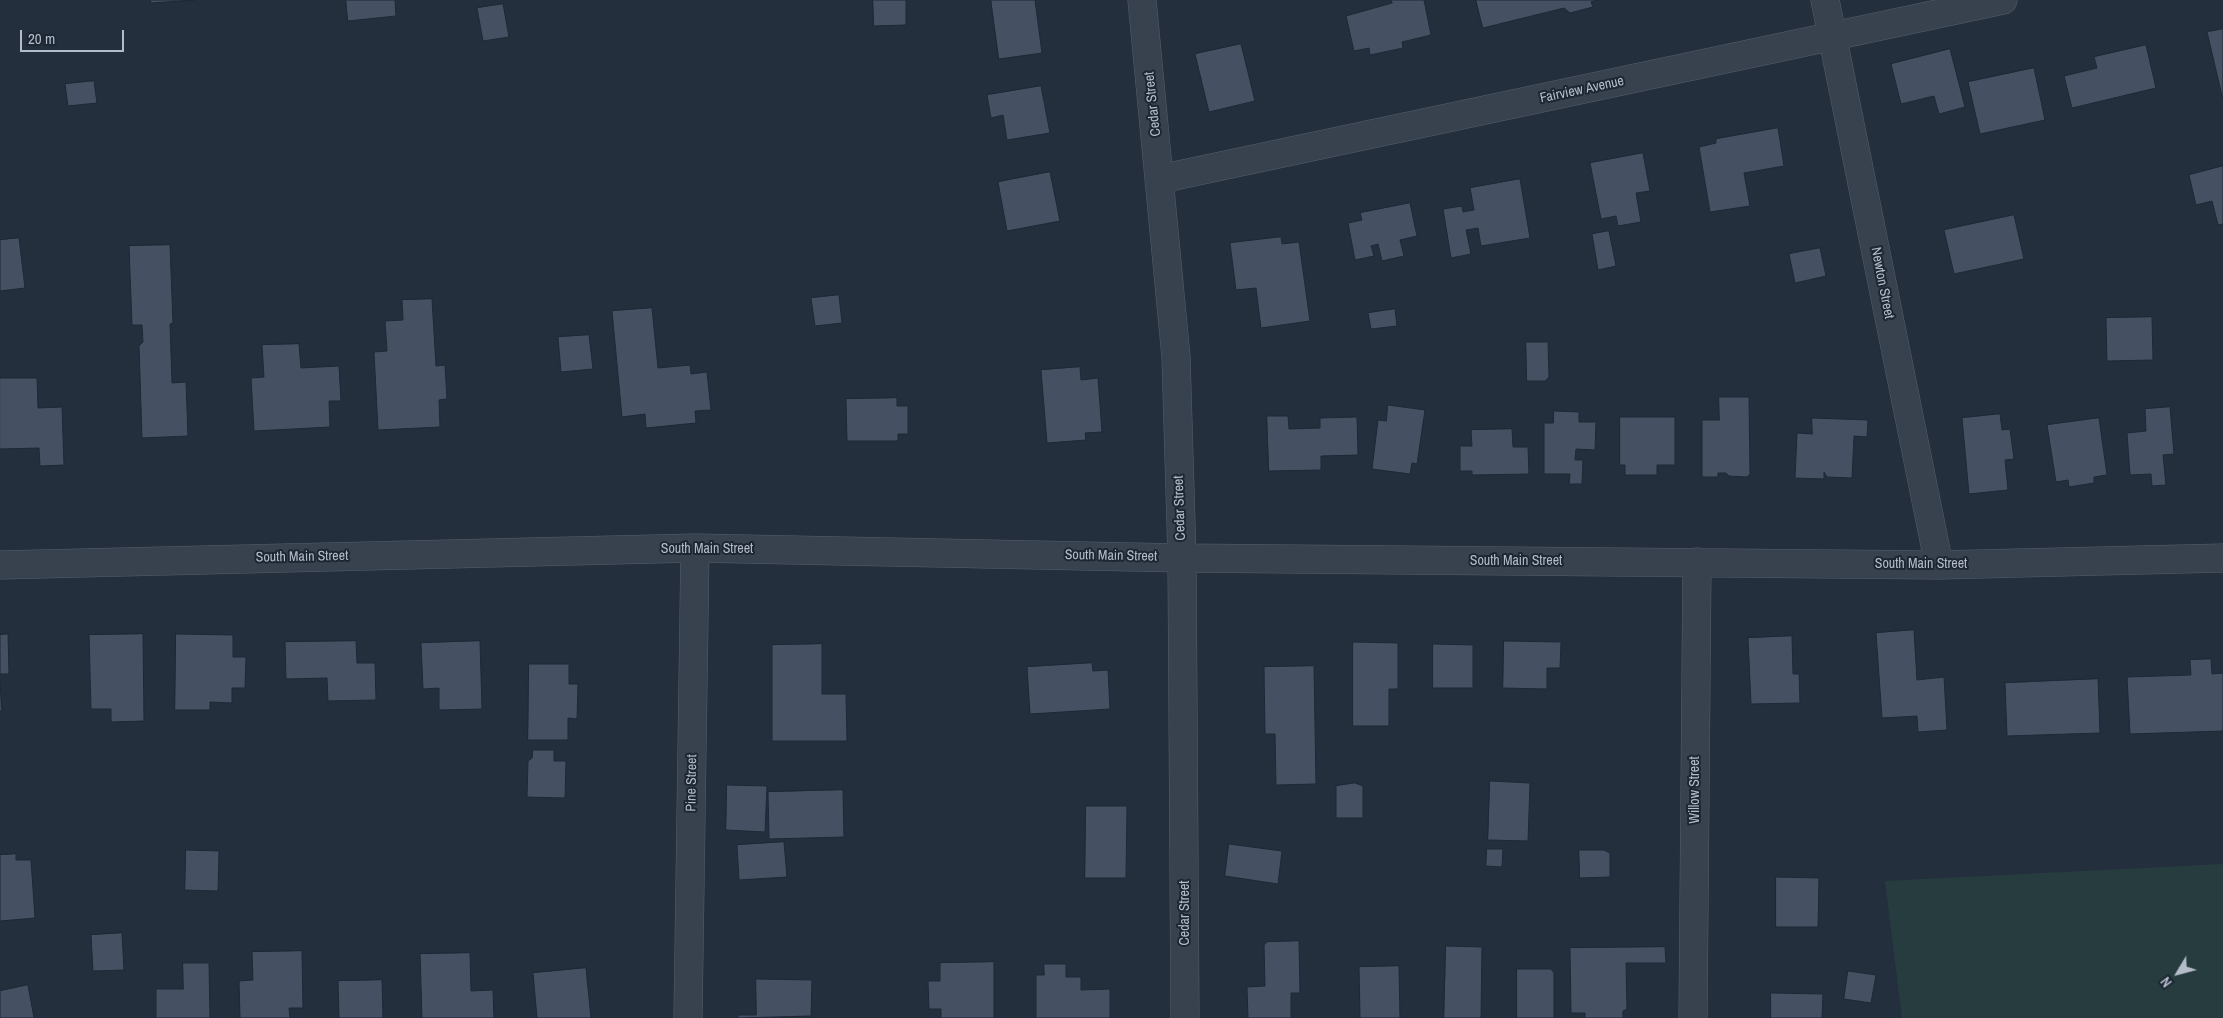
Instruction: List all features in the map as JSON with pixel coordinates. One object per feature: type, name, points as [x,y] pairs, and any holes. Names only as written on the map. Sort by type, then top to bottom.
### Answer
[{"type":"street","name":"Cedar Street","points":[[1142,0],[1176,357],[1182,558],[1186,1018]]},
{"type":"street","name":"Newton Street","points":[[1824,0],[1939,565]]},
{"type":"street","name":"Fairview Avenue","points":[[1160,179],[2003,0]]},
{"type":"street","name":"South Main Street","points":[[0,565],[695,548],[1182,558],[1939,565],[2223,558]]},
{"type":"street","name":"Pine Street","points":[[688,1018],[695,548]]},
{"type":"street","name":"Willow Street","points":[[1693,1018],[1697,562]]},
{"type":"green space","points":[[2223,864],[2223,1018],[1902,1018],[1885,881]]},
{"type":"building","points":[[151,0],[195,0],[151,3]]},
{"type":"building","points":[[346,0],[395,0],[396,16],[348,21]]},
{"type":"building","points":[[873,0],[906,0],[906,25],[874,26]]},
{"type":"building","points":[[991,0],[1035,0],[1042,53],[999,59]]},
{"type":"building","points":[[1391,0],[1424,0],[1431,35],[1402,42],[1403,48],[1370,55],[1369,48],[1354,51],[1346,16],[1392,3]]},
{"type":"building","points":[[1476,0],[1598,0],[1591,2],[1593,7],[1570,13],[1564,8],[1483,28]]},
{"type":"building","points":[[503,4],[509,37],[483,41],[477,8]]},
{"type":"building","points":[[2223,29],[2223,100],[2207,32]]},
{"type":"building","points":[[1241,44],[1255,101],[1209,112],[1195,54]]},
{"type":"building","points":[[2146,45],[2156,88],[2072,108],[2064,76],[2097,68],[2094,57]]},
{"type":"building","points":[[1950,49],[1965,107],[1939,114],[1934,96],[1901,104],[1891,64]]},
{"type":"building","points":[[2034,68],[2045,120],[1980,134],[1968,82]]},
{"type":"building","points":[[94,81],[97,103],[68,106],[65,84]]},
{"type":"building","points":[[1041,86],[1050,133],[1007,140],[1003,115],[991,118],[987,95]]},
{"type":"building","points":[[1778,128],[1784,166],[1744,173],[1750,206],[1710,212],[1699,147],[1716,143],[1716,139]]},
{"type":"building","points":[[1643,153],[1650,191],[1636,193],[1641,222],[1618,226],[1616,216],[1601,219],[1590,163]]},
{"type":"building","points":[[2223,166],[2223,224],[2218,225],[2212,201],[2196,205],[2189,175]]},
{"type":"building","points":[[1050,172],[1060,221],[1007,231],[998,182]]},
{"type":"building","points":[[1520,179],[1530,238],[1481,246],[1478,228],[1466,230],[1471,254],[1451,258],[1443,209],[1462,206],[1463,212],[1474,210],[1470,188]]},
{"type":"building","points":[[1410,203],[1417,236],[1400,240],[1404,256],[1382,261],[1378,244],[1371,246],[1374,256],[1355,260],[1348,223],[1362,220],[1360,213]]},
{"type":"building","points":[[2014,215],[2024,259],[1954,274],[1944,230]]},
{"type":"building","points":[[1609,231],[1616,266],[1598,270],[1592,234]]},
{"type":"building","points":[[1281,237],[1282,244],[1299,242],[1310,321],[1261,328],[1256,288],[1236,290],[1230,243]]},
{"type":"building","points":[[19,238],[25,288],[0,291],[0,240]]},
{"type":"building","points":[[170,245],[173,323],[170,324],[172,383],[186,382],[188,436],[142,438],[139,346],[143,342],[142,325],[132,325],[129,246]]},
{"type":"building","points":[[1820,248],[1826,276],[1795,283],[1789,254]]},
{"type":"building","points":[[839,295],[842,323],[815,326],[811,298]]},
{"type":"building","points":[[432,299],[436,366],[445,365],[447,399],[439,400],[440,427],[378,430],[374,352],[387,351],[385,321],[403,320],[402,300]]},
{"type":"building","points":[[652,308],[658,368],[690,365],[691,374],[707,372],[711,410],[695,411],[696,423],[646,428],[645,414],[622,417],[612,311]]},
{"type":"building","points":[[1395,309],[1397,326],[1371,329],[1368,313]]},
{"type":"building","points":[[2152,317],[2153,360],[2107,361],[2106,318]]},
{"type":"building","points":[[589,335],[593,369],[561,372],[558,337]]},
{"type":"building","points":[[1526,342],[1548,342],[1549,377],[1545,381],[1527,381]]},
{"type":"building","points":[[299,344],[301,368],[339,366],[341,401],[329,401],[330,427],[254,431],[251,378],[264,377],[262,345]]},
{"type":"building","points":[[1080,367],[1081,380],[1098,378],[1102,432],[1085,433],[1086,440],[1047,443],[1041,370]]},
{"type":"building","points":[[0,378],[37,378],[38,408],[62,407],[64,465],[40,466],[39,448],[0,449]]},
{"type":"building","points":[[1719,397],[1749,397],[1750,474],[1747,477],[1718,473],[1718,477],[1702,477],[1702,420],[1719,420]]},
{"type":"building","points":[[897,398],[897,406],[908,406],[908,434],[898,434],[898,441],[847,441],[846,399]]},
{"type":"building","points":[[1388,405],[1425,410],[1417,464],[1412,463],[1410,474],[1372,469],[1378,420],[1386,421]]},
{"type":"building","points":[[2170,407],[2174,454],[2163,455],[2166,485],[2152,486],[2151,474],[2130,475],[2127,433],[2146,431],[2145,409]]},
{"type":"building","points":[[1554,411],[1579,412],[1579,422],[1596,422],[1595,450],[1576,449],[1575,460],[1583,460],[1582,484],[1569,484],[1570,474],[1544,474],[1544,423],[1553,423]]},
{"type":"building","points":[[2000,414],[2002,430],[2010,429],[2014,459],[2005,460],[2008,490],[1969,494],[1962,418]]},
{"type":"building","points":[[1267,416],[1288,416],[1289,429],[1320,428],[1320,418],[1357,417],[1358,455],[1321,456],[1321,470],[1269,471]]},
{"type":"building","points":[[1620,417],[1675,417],[1675,465],[1657,465],[1657,475],[1625,475],[1625,465],[1620,465]]},
{"type":"building","points":[[1812,418],[1868,420],[1867,437],[1854,436],[1852,478],[1827,477],[1824,472],[1824,479],[1795,478],[1797,433],[1812,434]]},
{"type":"building","points":[[2099,418],[2107,475],[2094,477],[2094,483],[2069,487],[2068,480],[2056,482],[2047,425]]},
{"type":"building","points":[[1512,429],[1513,447],[1528,447],[1529,474],[1472,475],[1472,471],[1460,471],[1460,446],[1472,446],[1471,430]]},
{"type":"building","points":[[1914,630],[1917,680],[1944,677],[1947,730],[1918,732],[1917,716],[1882,718],[1876,633]]},
{"type":"building","points":[[8,634],[9,674],[0,674],[0,635]]},
{"type":"building","points":[[143,634],[144,721],[111,722],[111,709],[91,709],[89,635]]},
{"type":"building","points":[[176,634],[233,635],[233,657],[246,657],[245,688],[232,688],[232,703],[210,702],[210,710],[175,710]]},
{"type":"building","points":[[1792,636],[1793,674],[1799,674],[1800,703],[1751,704],[1748,638]]},
{"type":"building","points":[[356,641],[357,663],[375,663],[376,700],[328,701],[327,678],[286,679],[285,642]]},
{"type":"building","points":[[480,641],[482,709],[439,710],[439,688],[423,689],[421,643]]},
{"type":"building","points":[[1504,641],[1561,642],[1560,668],[1547,668],[1547,689],[1503,688]]},
{"type":"building","points":[[1353,642],[1398,643],[1398,689],[1389,689],[1389,726],[1353,726]]},
{"type":"building","points":[[822,644],[822,694],[846,694],[847,741],[772,741],[772,645]]},
{"type":"building","points":[[1433,644],[1473,645],[1473,688],[1433,688]]},
{"type":"building","points":[[2211,659],[2212,674],[2223,673],[2223,731],[2130,734],[2127,677],[2191,675],[2190,660]]},
{"type":"building","points":[[1092,663],[1093,671],[1108,670],[1110,709],[1030,714],[1027,667]]},
{"type":"building","points":[[529,664],[569,664],[569,684],[578,684],[577,719],[568,718],[568,740],[528,740]]},
{"type":"building","points":[[1314,666],[1316,784],[1276,785],[1275,734],[1265,734],[1264,667]]},
{"type":"building","points":[[2098,679],[2100,733],[2007,736],[2005,683]]},
{"type":"building","points":[[0,683],[2,711],[0,711]]},
{"type":"building","points":[[533,750],[554,750],[554,761],[566,761],[565,798],[527,797],[528,761],[532,758]]},
{"type":"building","points":[[1490,781],[1530,783],[1528,841],[1488,840]]},
{"type":"building","points":[[1355,783],[1363,786],[1363,818],[1336,818],[1336,786]]},
{"type":"building","points":[[727,785],[767,786],[765,832],[726,830]]},
{"type":"building","points":[[843,790],[844,837],[769,839],[768,792]]},
{"type":"building","points":[[1086,806],[1127,806],[1126,878],[1085,878]]},
{"type":"building","points":[[784,842],[787,877],[739,880],[737,845]]},
{"type":"building","points":[[1229,844],[1282,851],[1278,884],[1225,876]]},
{"type":"building","points":[[1487,849],[1503,849],[1502,867],[1486,866]]},
{"type":"building","points":[[186,850],[219,851],[218,891],[185,890]]},
{"type":"building","points":[[1579,850],[1604,850],[1610,853],[1610,877],[1580,878]]},
{"type":"building","points":[[16,854],[16,860],[31,860],[35,918],[0,921],[0,855]]},
{"type":"building","points":[[1776,877],[1819,878],[1818,927],[1776,927]]},
{"type":"building","points":[[122,933],[124,970],[93,971],[91,935]]},
{"type":"building","points":[[1299,941],[1300,993],[1291,993],[1291,1018],[1248,1018],[1247,987],[1265,986],[1264,945],[1267,942]]},
{"type":"building","points":[[1446,946],[1482,947],[1481,1018],[1444,1018]]},
{"type":"building","points":[[1665,947],[1666,963],[1626,963],[1627,1009],[1623,1011],[1623,1018],[1585,1018],[1585,1013],[1571,1013],[1570,948]]},
{"type":"building","points":[[302,951],[303,1008],[289,1008],[290,1018],[240,1018],[239,981],[253,980],[252,952]]},
{"type":"building","points":[[470,953],[471,991],[493,990],[494,1018],[422,1018],[420,954]]},
{"type":"building","points":[[994,962],[994,1018],[941,1018],[941,1009],[929,1009],[928,981],[940,981],[940,963]]},
{"type":"building","points":[[183,963],[209,963],[210,1018],[156,1018],[156,989],[183,989]]},
{"type":"building","points":[[1044,964],[1066,964],[1066,977],[1081,977],[1081,990],[1110,989],[1110,1018],[1036,1018],[1036,975],[1044,975]]},
{"type":"building","points":[[1399,966],[1400,1018],[1360,1018],[1359,967]]},
{"type":"building","points":[[586,968],[591,1018],[537,1018],[533,973]]},
{"type":"building","points":[[1517,969],[1551,969],[1554,973],[1554,1018],[1517,1018]]},
{"type":"building","points":[[1848,971],[1876,975],[1871,1003],[1844,999]]},
{"type":"building","points":[[756,979],[812,980],[811,1016],[738,1018],[738,1015],[756,1015]]},
{"type":"building","points":[[382,980],[383,1018],[339,1018],[338,981]]},
{"type":"building","points":[[28,985],[34,1018],[0,1018],[0,991]]},
{"type":"building","points":[[1771,993],[1823,994],[1822,1018],[1771,1018]]}]
